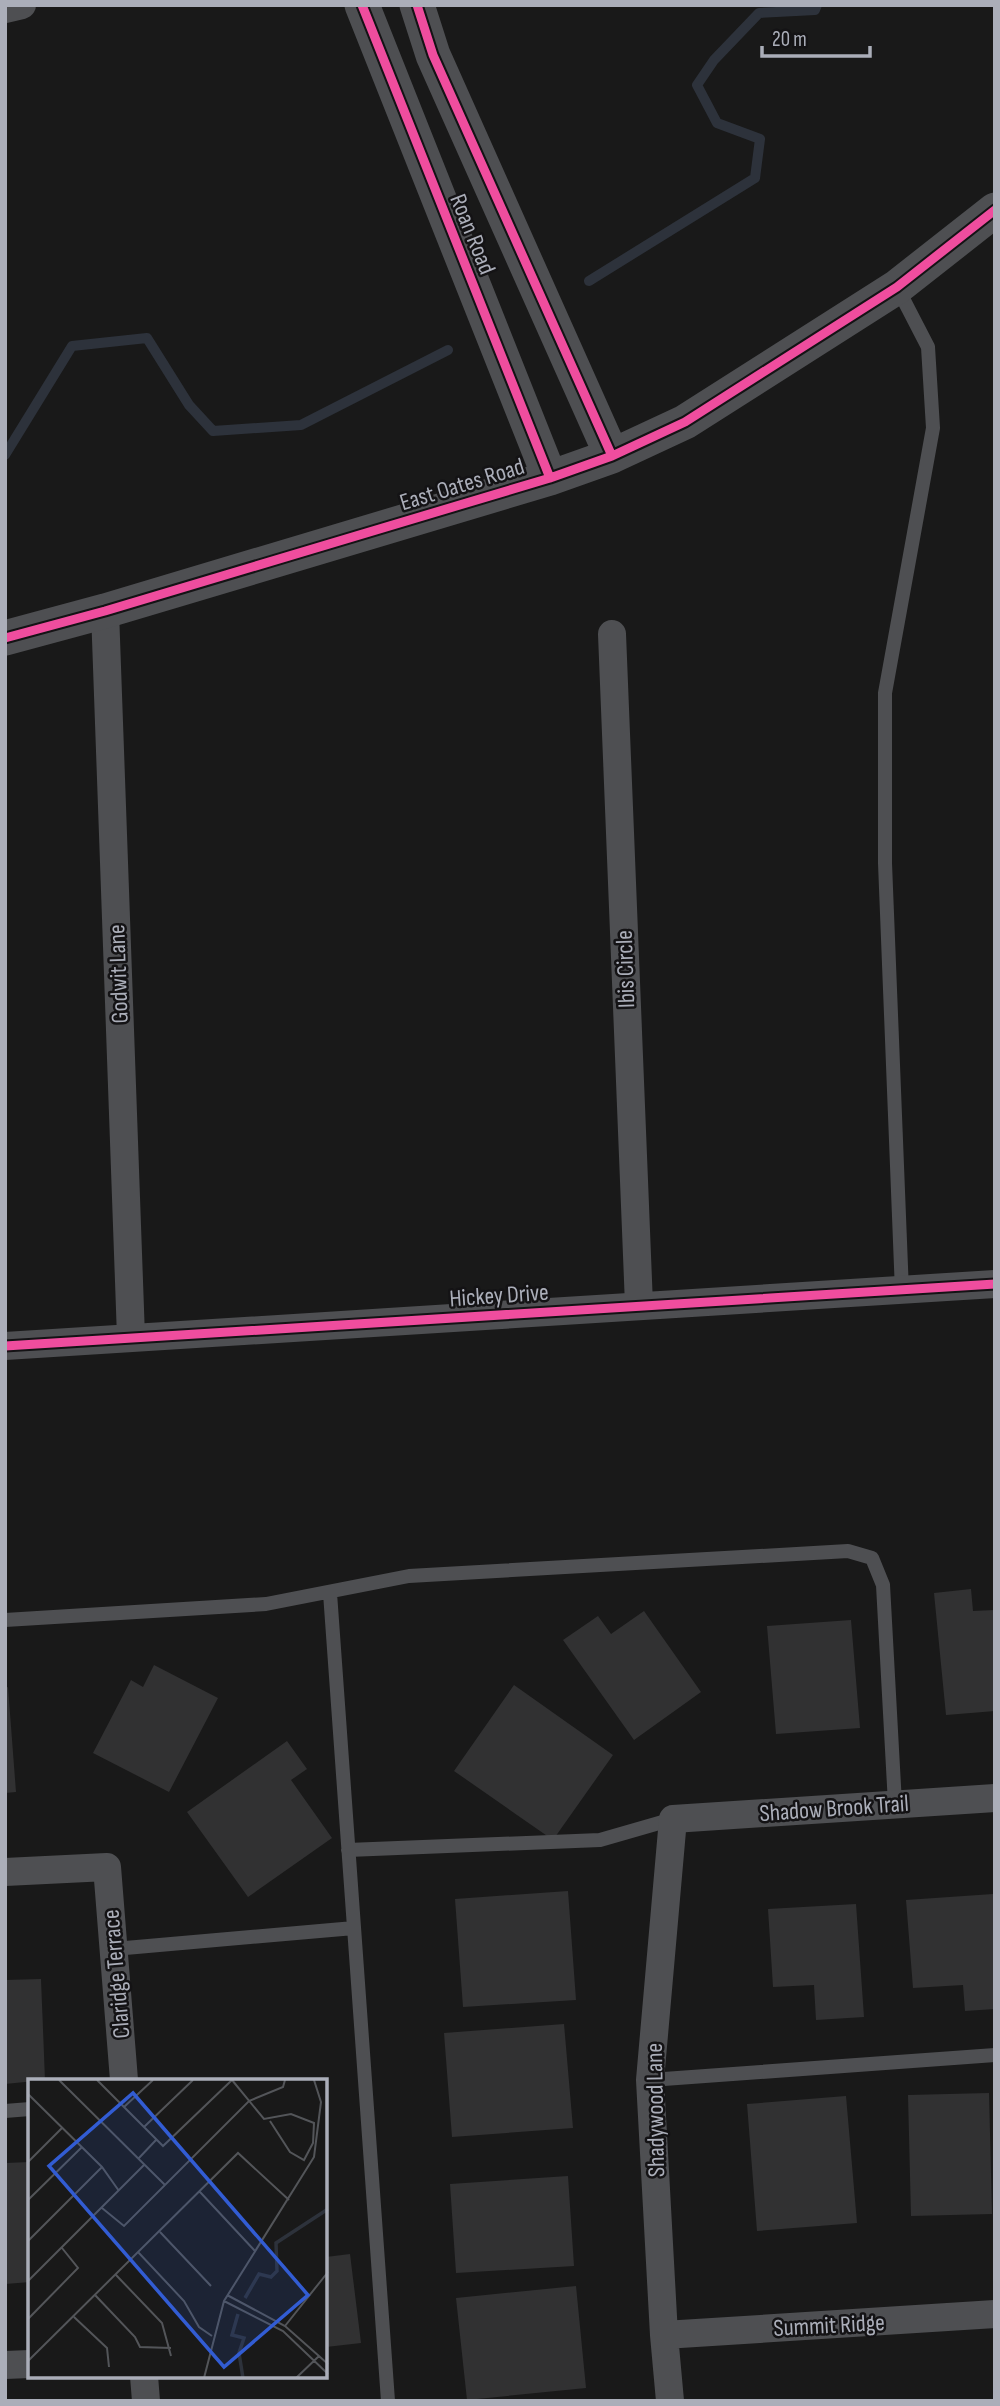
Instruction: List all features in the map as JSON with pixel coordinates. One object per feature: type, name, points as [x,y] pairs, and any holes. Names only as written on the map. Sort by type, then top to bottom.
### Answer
[{"type":"street","points":[[5,9],[22,5]]},
{"type":"street","name":"Roan Road","points":[[362,5],[550,478]]},
{"type":"street","name":"Roan Road","points":[[417,5],[433,55],[612,456]]},
{"type":"street","name":"East Oates Road","points":[[5,638],[106,611],[550,478],[612,456],[685,422],[897,287],[995,210]]},
{"type":"street","name":"Godwit Lane","points":[[106,611],[131,1337]]},
{"type":"street","name":"Ibis Circle","points":[[612,634],[639,1305]]},
{"type":"street","name":"Hickey Drive","points":[[5,1346],[639,1305],[902,1292],[995,1284]]},
{"type":"street","name":"Shadow Brook Trail","points":[[673,1819],[995,1798]]},
{"type":"street","name":"Shadywood Lane","points":[[670,2401],[650,2080],[673,1819]]},
{"type":"street","name":"Claridge Terrace","points":[[5,1872],[107,1867],[124,2079]]},
{"type":"street","name":"Summit Ridge","points":[[664,2335],[995,2314]]},
{"type":"street","points":[[5,2365],[28,2364]]},
{"type":"street","points":[[144,2378],[146,2401]]},
{"type":"lane","points":[[897,287],[928,347],[933,428],[885,694],[884,863],[902,1292]]},
{"type":"lane","points":[[5,1620],[267,1604],[409,1576],[848,1551],[872,1558],[883,1585],[895,1804]]},
{"type":"lane","points":[[330,1593],[388,2401]]},
{"type":"lane","points":[[348,1850],[600,1840],[673,1819]]},
{"type":"lane","points":[[114,1949],[354,1928]]},
{"type":"lane","points":[[650,2080],[995,2056]]},
{"type":"lane","points":[[5,2111],[28,2109]]},
{"type":"building","points":[[971,1589],[973,1611],[995,1610],[995,1711],[946,1715],[934,1593]]},
{"type":"building","points":[[644,1611],[701,1692],[634,1740],[563,1640],[598,1616],[611,1634]]},
{"type":"building","points":[[851,1620],[860,1728],[776,1734],[767,1626]]},
{"type":"building","points":[[154,1665],[218,1698],[169,1792],[93,1753],[131,1680],[143,1687]]},
{"type":"building","points":[[514,1685],[613,1755],[553,1840],[454,1771]]},
{"type":"building","points":[[8,1687],[16,1792],[5,1793],[5,1688]]},
{"type":"building","points":[[287,1741],[307,1769],[291,1780],[332,1838],[248,1897],[187,1812]]},
{"type":"building","points":[[568,1891],[576,2000],[463,2007],[455,1899]]},
{"type":"building","points":[[993,1894],[995,2009],[965,2011],[963,1985],[913,1988],[906,1900]]},
{"type":"building","points":[[856,1904],[864,2017],[816,2020],[814,1985],[773,1987],[768,1909]]},
{"type":"building","points":[[41,1979],[45,2079],[28,2079],[28,2082],[5,2084],[5,1980]]},
{"type":"building","points":[[564,2024],[573,2128],[452,2137],[444,2033]]},
{"type":"building","points":[[989,2093],[992,2214],[911,2216],[908,2095]]},
{"type":"building","points":[[846,2096],[857,2223],[757,2231],[747,2104]]},
{"type":"building","points":[[28,2162],[28,2282],[5,2284],[5,2163]]},
{"type":"building","points":[[568,2176],[574,2266],[456,2273],[450,2184]]},
{"type":"building","points":[[350,2254],[361,2343],[327,2347],[327,2257]]},
{"type":"building","points":[[576,2286],[586,2388],[467,2400],[456,2298]]},
{"type":"waterway","points":[[589,281],[755,178],[760,139],[717,123],[697,85],[714,60],[759,13],[815,10],[817,5]]},
{"type":"waterway","points":[[5,455],[72,346],[147,338],[189,405],[213,431],[301,425],[448,350]]},
{"type":"cycle path","points":[[362,5],[550,478]]},
{"type":"cycle path","points":[[417,5],[433,55],[612,456]]},
{"type":"cycle path","points":[[5,638],[105,611],[550,478],[612,456],[685,422],[897,287],[995,210]]},
{"type":"cycle path","points":[[5,1346],[995,1284]]}]
